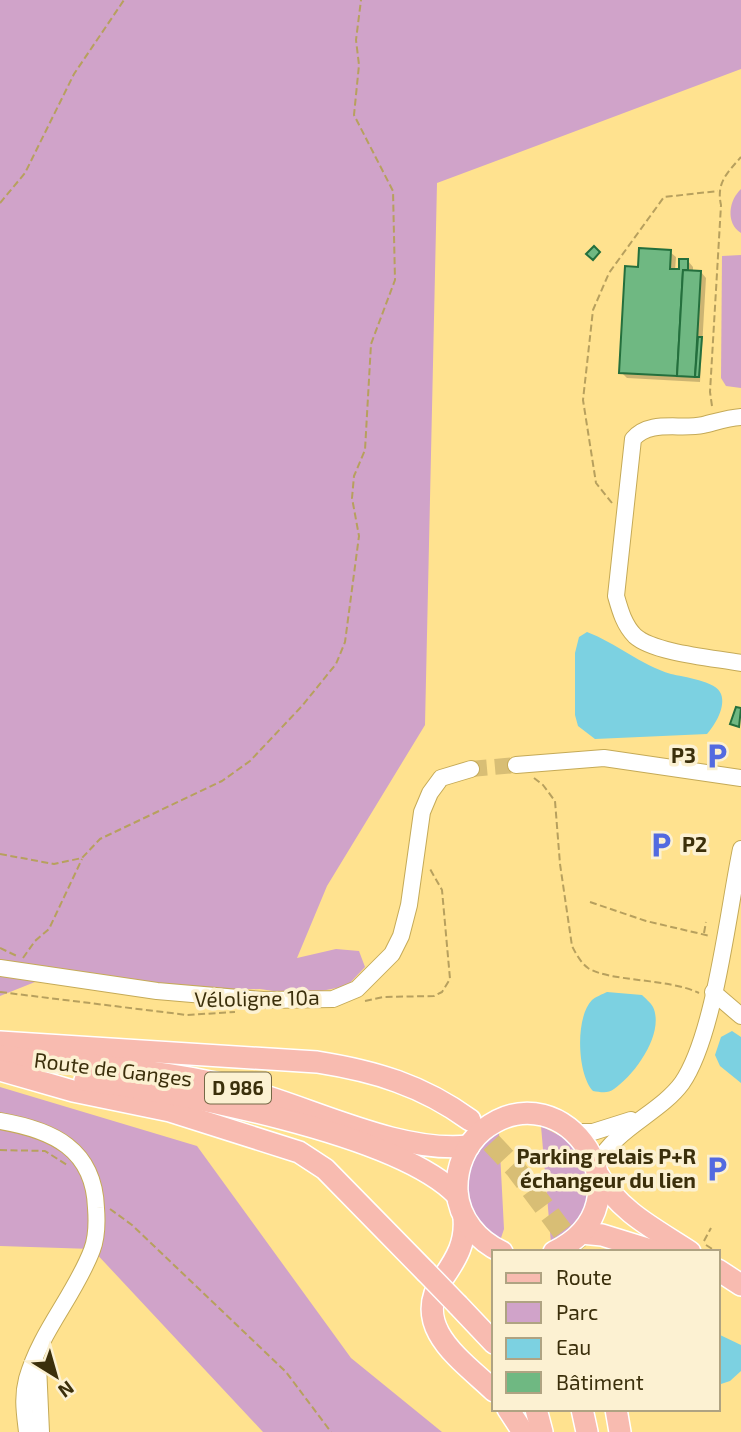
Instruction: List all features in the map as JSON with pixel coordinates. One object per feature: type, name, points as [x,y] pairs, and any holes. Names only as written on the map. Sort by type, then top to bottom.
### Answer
[{"type":"main road","points":[[0,1042],[341,1066],[402,1081],[430,1093],[470,1120]]},
{"type":"main road","name":"Route de Ganges","points":[[0,1056],[154,1072],[237,1088],[403,1140],[438,1147],[469,1146]]},
{"type":"main road","points":[[0,1070],[73,1091],[170,1111],[299,1152],[325,1169],[492,1341]]},
{"type":"main road","name":"Route de Ganges","points":[[0,1070],[131,1086],[268,1116],[378,1149],[447,1184],[457,1195]]},
{"type":"main road","points":[[499,1250],[476,1235],[464,1218],[457,1195],[458,1169],[469,1146],[487,1128],[514,1116],[544,1116],[575,1132],[588,1147],[597,1170],[616,1200],[640,1221],[687,1250]]},
{"type":"main road","points":[[567,1245],[593,1216],[598,1196],[597,1170]]},
{"type":"main road","points":[[464,1218],[463,1243],[434,1290],[434,1322],[448,1349],[492,1389]]},
{"type":"main road","points":[[567,1245],[602,1235],[651,1250]]},
{"type":"main road","points":[[720,1271],[741,1285]]},
{"type":"main road","points":[[720,1285],[741,1298]]},
{"type":"main road","points":[[509,1411],[523,1432]]},
{"type":"main road","points":[[537,1411],[542,1432]]},
{"type":"main road","points":[[582,1411],[587,1432]]},
{"type":"main road","points":[[617,1411],[620,1432]]},
{"type":"street","points":[[741,417],[702,425],[640,430],[633,439],[616,596],[623,620],[636,637],[666,649],[741,663]]},
{"type":"street","points":[[516,765],[604,758],[741,778]]},
{"type":"street","points":[[0,968],[214,997],[333,999],[357,989],[392,954],[401,936],[410,905],[422,812],[430,793],[441,778],[471,769]]},
{"type":"street","points":[[597,1170],[607,1148],[679,1086],[691,1068],[712,995],[741,849]]},
{"type":"street","points":[[712,995],[741,1016]]},
{"type":"street","points":[[575,1132],[604,1129],[643,1115]]},
{"type":"street","points":[[0,1121],[43,1131],[71,1149],[89,1170],[96,1198],[97,1223],[92,1249],[38,1351],[25,1389],[27,1432]]},
{"type":"street","points":[[38,1351],[41,1432]]},
{"type":"path","points":[[0,203],[25,173],[74,74],[124,0]]},
{"type":"path","points":[[0,948],[15,953],[22,960],[35,941],[49,929],[82,858],[100,839],[222,781],[250,761],[302,706],[335,664],[345,642],[359,536],[352,498],[354,477],[365,450],[371,344],[395,280],[393,191],[354,116],[359,65],[356,40],[361,0]]},
{"type":"path","points":[[715,421],[710,392],[721,205],[718,191],[722,179],[741,157]]},
{"type":"path","points":[[624,517],[596,483],[583,400],[593,310],[608,273],[664,197],[718,191]]},
{"type":"path","points":[[531,776],[543,785],[555,802],[560,864],[572,946],[577,956],[588,968],[604,974],[686,987],[712,995]]},
{"type":"path","points":[[0,855],[54,864],[82,858]]},
{"type":"path","points":[[360,1002],[383,997],[434,996],[442,992],[450,979],[442,890],[426,863]]},
{"type":"path","points":[[590,902],[646,921],[723,939]]},
{"type":"path","points":[[703,934],[706,922]]},
{"type":"path","name":"Véloligne 10a","points":[[0,992],[150,1008],[187,1015],[240,1012]]},
{"type":"path","points":[[0,1150],[46,1151],[66,1166],[79,1158]]},
{"type":"path","points":[[96,1198],[132,1225],[241,1326],[286,1372],[331,1432]]},
{"type":"path","points":[[711,1228],[703,1243],[714,1250]]},
{"type":"green space","points":[[0,0],[741,0],[741,69],[437,183],[425,725],[327,886],[297,958],[336,949],[359,951],[365,967],[347,986],[300,995],[260,989],[217,990],[60,972],[0,996]]},
{"type":"green space","points":[[741,189],[741,233],[733,223],[730,211]]},
{"type":"green space","points":[[741,255],[741,388],[726,386],[721,378],[722,256]]},
{"type":"green space","points":[[0,1087],[197,1146],[351,1358],[442,1432],[263,1432],[92,1249],[0,1246]]},
{"type":"green space","points":[[541,1126],[570,1141],[586,1163],[591,1193],[581,1220],[551,1243]]},
{"type":"green space","points":[[499,1133],[504,1229],[500,1241],[484,1230],[474,1217],[468,1190],[468,1176],[478,1150],[487,1140]]},
{"type":"water","points":[[587,632],[660,670],[707,683],[718,690],[722,699],[721,710],[707,734],[595,739],[578,726],[575,715],[575,653],[579,637]]},
{"type":"water","points":[[607,992],[642,995],[652,1005],[656,1017],[651,1041],[639,1064],[612,1091],[604,1092],[593,1091],[588,1083],[580,1046],[587,1008],[593,999]]},
{"type":"water","points":[[732,1031],[741,1037],[741,1083],[720,1066],[715,1055],[721,1037]]},
{"type":"water","points":[[720,1335],[741,1345],[741,1371],[730,1381],[720,1384]]},
{"type":"building","points":[[594,246],[600,252],[593,260],[586,254]]},
{"type":"building","points":[[639,248],[671,250],[670,269],[679,269],[679,259],[688,259],[688,270],[683,270],[677,376],[619,373],[625,266],[638,267]]},
{"type":"building","points":[[683,270],[701,271],[695,377],[677,376]]},
{"type":"building","points":[[698,337],[702,337],[699,377],[695,377]]},
{"type":"building","points":[[736,707],[741,708],[739,727],[730,724]]},
{"type":"tunnel","points":[[471,769],[516,765]]},
{"type":"tunnel","points":[[470,1120],[515,1168],[576,1250]]},
{"type":"place","name":"P3","points":[[717,756]]},
{"type":"place","name":"P2","points":[[661,845]]},
{"type":"place","name":"Parking relais P+R échangeur du lien","points":[[717,1169]]}]
